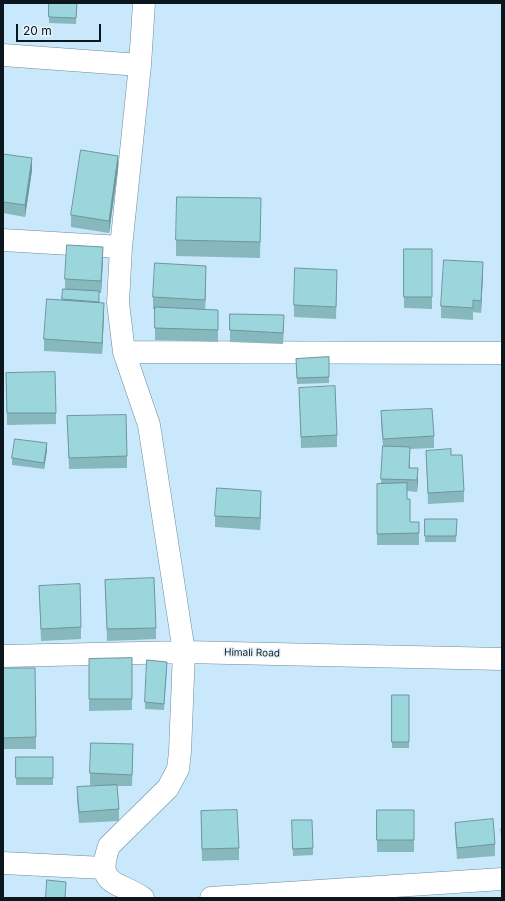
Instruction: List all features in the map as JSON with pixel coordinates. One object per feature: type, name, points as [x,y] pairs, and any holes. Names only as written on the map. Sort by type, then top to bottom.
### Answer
[{"type":"street","points":[[143,898],[124,887],[113,884],[107,878],[104,868],[105,857],[109,846],[168,788],[178,769],[184,652],[149,425],[124,352],[118,303],[121,247],[140,65],[144,3]]},
{"type":"street","points":[[3,55],[140,65]]},
{"type":"street","points":[[3,240],[121,247]]},
{"type":"street","points":[[124,352],[502,353]]},
{"type":"street","name":"Himali Road","points":[[3,656],[184,652],[502,659]]},
{"type":"street","points":[[3,863],[104,868]]},
{"type":"street","points":[[211,898],[320,894],[502,879]]},
{"type":"building","points":[[49,3],[77,3],[76,18],[49,17]]},
{"type":"building","points":[[81,150],[118,156],[109,221],[71,215]]},
{"type":"building","points":[[3,154],[32,158],[25,205],[3,202]]},
{"type":"building","points":[[177,197],[261,198],[260,242],[176,240]]},
{"type":"building","points":[[67,245],[103,247],[101,281],[65,279]]},
{"type":"building","points":[[404,249],[432,249],[432,297],[404,297]]},
{"type":"building","points":[[444,260],[483,262],[481,301],[473,300],[473,308],[441,306]]},
{"type":"building","points":[[155,263],[206,266],[205,300],[153,297]]},
{"type":"building","points":[[295,268],[337,270],[336,307],[294,305]]},
{"type":"building","points":[[63,289],[99,291],[99,302],[62,299]]},
{"type":"building","points":[[47,299],[104,303],[102,343],[44,339]]},
{"type":"building","points":[[155,307],[218,310],[218,330],[155,328]]},
{"type":"building","points":[[230,314],[284,315],[283,333],[230,330]]},
{"type":"building","points":[[329,357],[329,377],[297,378],[296,359]]},
{"type":"building","points":[[55,372],[56,413],[7,413],[6,373]]},
{"type":"building","points":[[335,386],[337,435],[301,437],[299,388]]},
{"type":"building","points":[[432,409],[434,436],[383,439],[381,411]]},
{"type":"building","points":[[126,415],[127,456],[69,458],[67,416]]},
{"type":"building","points":[[15,439],[47,443],[44,463],[12,458]]},
{"type":"building","points":[[383,446],[410,447],[409,468],[418,468],[417,480],[381,479]]},
{"type":"building","points":[[451,449],[451,455],[462,455],[464,491],[428,493],[426,451]]},
{"type":"building","points":[[407,483],[407,499],[410,499],[410,522],[419,522],[419,533],[377,534],[377,484]]},
{"type":"building","points":[[217,488],[261,491],[260,518],[215,516]]},
{"type":"building","points":[[425,519],[457,519],[456,536],[425,536]]},
{"type":"building","points":[[154,578],[156,628],[107,629],[105,580]]},
{"type":"building","points":[[80,584],[81,627],[41,629],[39,586]]},
{"type":"building","points":[[132,658],[132,699],[89,699],[89,659]]},
{"type":"building","points":[[147,660],[167,662],[164,704],[145,702]]},
{"type":"building","points":[[3,668],[35,668],[36,737],[3,738]]},
{"type":"building","points":[[392,695],[409,695],[409,742],[392,742]]},
{"type":"building","points":[[91,743],[133,744],[132,775],[90,773]]},
{"type":"building","points":[[16,757],[53,757],[53,778],[16,778]]},
{"type":"building","points":[[117,785],[119,809],[79,812],[77,787]]},
{"type":"building","points":[[237,810],[239,848],[202,849],[201,811]]},
{"type":"building","points":[[377,810],[414,810],[414,840],[377,840]]},
{"type":"building","points":[[493,819],[495,844],[457,848],[455,823]]},
{"type":"building","points":[[292,820],[312,820],[313,848],[293,849]]},
{"type":"building","points":[[47,880],[66,882],[65,898],[46,898]]}]
